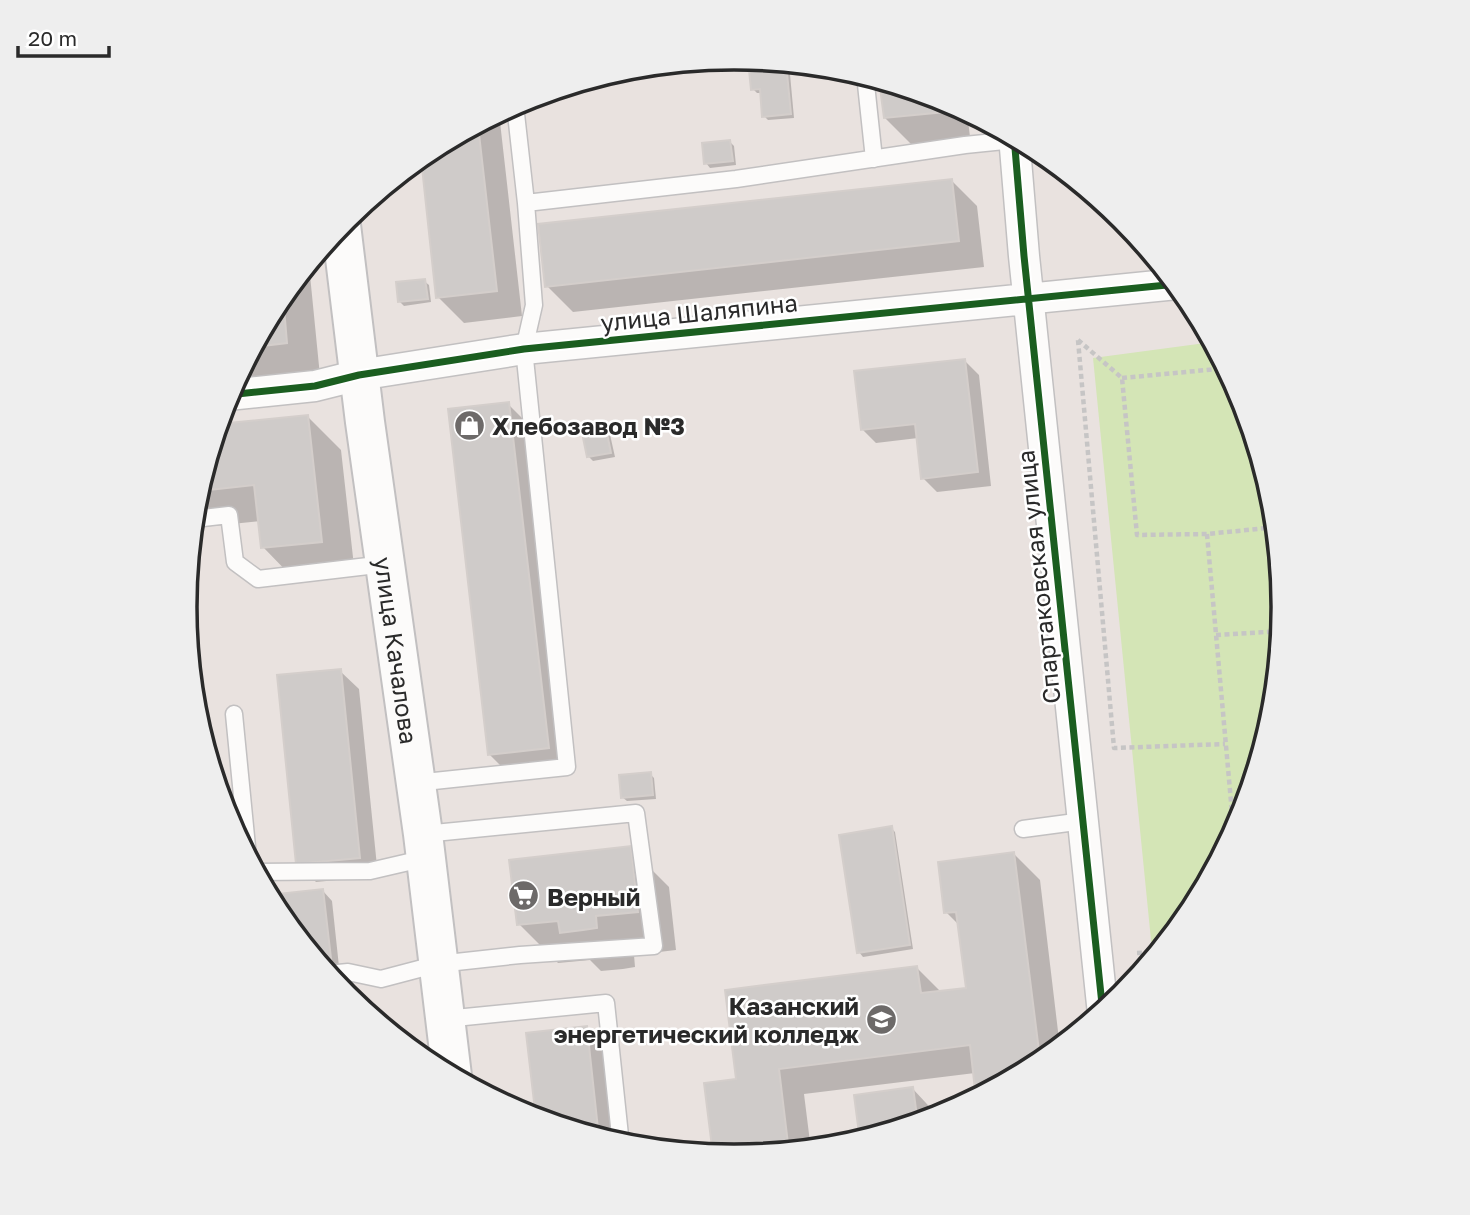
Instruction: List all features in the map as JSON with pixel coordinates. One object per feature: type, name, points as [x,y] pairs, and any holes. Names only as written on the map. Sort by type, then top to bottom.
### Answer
[{"type":"street","name":"Спартаковская улица","points":[[1015,149],[1101,1001]]},
{"type":"street","name":"улица Качалова","points":[[343,240],[450,1063]]},
{"type":"street","name":"улица Шаляпина","points":[[242,394],[315,386],[359,375],[524,349],[1165,285]]},
{"type":"lane","points":[[866,86],[874,159]]},
{"type":"lane","points":[[415,783],[567,767],[524,349],[534,305],[515,117]]},
{"type":"lane","points":[[526,203],[736,179],[1000,140]]},
{"type":"lane","points":[[205,518],[229,515],[236,562],[258,579],[385,564]]},
{"type":"lane","points":[[234,714],[245,828]]},
{"type":"lane","points":[[268,872],[370,871],[424,846],[636,813],[654,946],[520,955],[438,964],[380,979],[341,973]]},
{"type":"lane","points":[[1023,829],[1083,821]]},
{"type":"lane","points":[[445,1019],[606,1003],[620,1133]]},
{"type":"path","points":[[1225,744],[1114,748],[1078,341],[1122,378],[1138,535],[1207,534],[1266,528]]},
{"type":"path","points":[[1122,378],[1216,369]]},
{"type":"path","points":[[1207,534],[1232,813]]},
{"type":"path","points":[[1216,635],[1271,632]]},
{"type":"path","points":[[1137,953],[1147,953]]},
{"type":"green space","points":[[1202,343],[1232,402],[1244,435],[1254,468],[1268,537],[1271,643],[1268,678],[1254,747],[1232,813],[1217,845],[1182,906],[1152,946],[1093,358]]},
{"type":"building","points":[[749,70],[787,73],[791,114],[762,117],[760,89],[751,90]]},
{"type":"building","points":[[880,90],[944,112],[884,118]]},
{"type":"building","points":[[479,135],[497,291],[436,298],[422,171]]},
{"type":"building","points":[[730,140],[733,161],[704,164],[702,143]]},
{"type":"building","points":[[952,179],[959,241],[545,287],[538,224]]},
{"type":"building","points":[[425,279],[428,299],[398,302],[396,282]]},
{"type":"building","points":[[285,315],[287,343],[266,345]]},
{"type":"building","points":[[965,359],[978,472],[921,479],[915,424],[861,430],[854,371]]},
{"type":"building","points":[[509,402],[549,748],[488,755],[448,409]]},
{"type":"building","points":[[308,415],[322,542],[261,548],[254,485],[211,490],[230,423]]},
{"type":"building","points":[[605,423],[611,453],[587,457],[581,428]]},
{"type":"building","points":[[341,669],[360,858],[296,864],[277,675]]},
{"type":"building","points":[[651,772],[653,795],[621,798],[619,775]]},
{"type":"building","points":[[892,826],[910,945],[857,953],[839,835]]},
{"type":"building","points":[[631,846],[638,912],[596,916],[597,928],[560,933],[558,921],[517,925],[509,860]]},
{"type":"building","name":"Казанский энергетический колледж","points":[[1014,852],[1039,1050],[975,1089],[970,1045],[779,1069],[788,1142],[712,1144],[704,1083],[736,1079],[725,990],[917,966],[921,993],[966,988],[956,912],[944,913],[938,862]]},
{"type":"building","points":[[323,889],[331,963],[309,935],[281,894]]},
{"type":"building","points":[[587,1026],[598,1127],[534,1106],[526,1033]]},
{"type":"building","points":[[913,1087],[917,1113],[859,1131],[854,1095]]},
{"type":"cycle path","points":[[1015,149],[1102,1000]]},
{"type":"cycle path","points":[[242,394],[315,386],[359,375],[524,349],[1165,285]]},
{"type":"place","name":"Хлебозавод №3","points":[[469,425]]},
{"type":"place","name":"Верный","points":[[524,896]]},
{"type":"place","name":"Казанский энергетический колледж","points":[[882,1019]]}]
